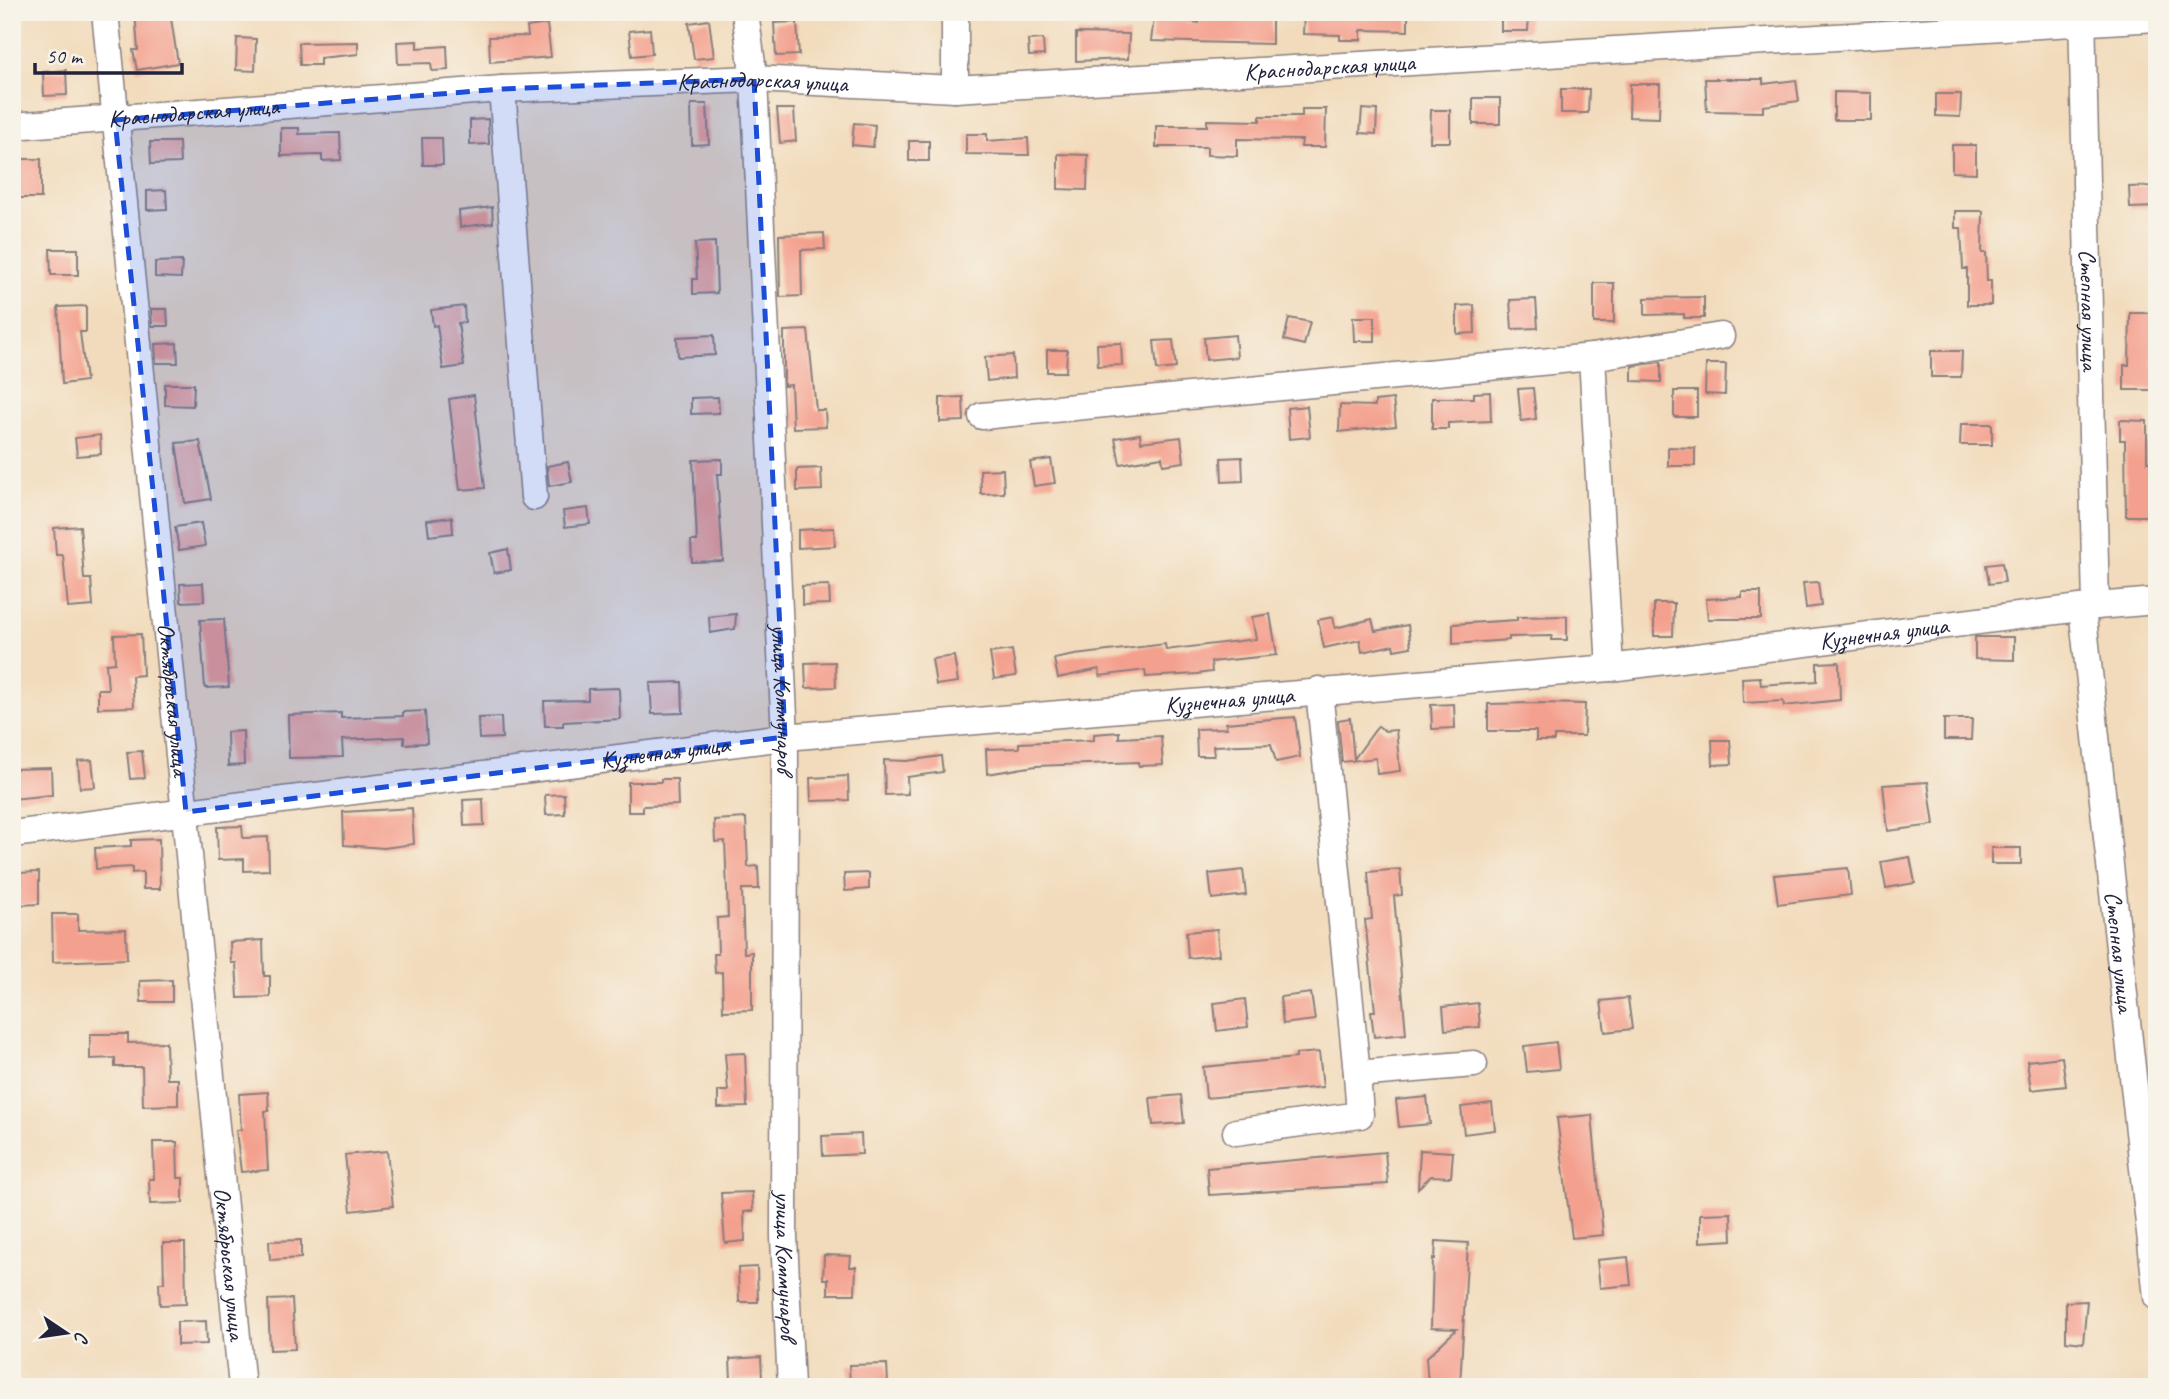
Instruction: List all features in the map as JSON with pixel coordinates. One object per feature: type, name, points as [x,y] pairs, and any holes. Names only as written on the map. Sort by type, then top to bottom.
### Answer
[{"type":"street","name":"Октябрьская улица","points":[[105,12],[242,1387]]},
{"type":"street","name":"улица Коммунаров","points":[[745,12],[754,79],[785,737],[784,1237],[791,1387]]},
{"type":"street","points":[[955,12],[955,89]]},
{"type":"street","name":"Краснодарская улица","points":[[12,126],[115,120],[154,113],[502,89],[754,79],[955,89],[2082,18],[2157,18]]},
{"type":"street","name":"Степная улица","points":[[2082,18],[2089,607],[2157,1297]]},
{"type":"street","points":[[502,89],[534,497]]},
{"type":"street","points":[[982,415],[1592,357],[1721,336]]},
{"type":"street","points":[[1592,357],[1610,668]]},
{"type":"street","name":"Кузнечная улица","points":[[12,834],[785,737],[1319,690],[1610,668],[2089,607],[2157,601]]},
{"type":"street","name":"Кузнечная улица","points":[[1236,1132],[1360,1115],[1319,690]]},
{"type":"street","points":[[1357,1074],[1474,1064]]},
{"type":"highlighted area","points":[[754,79],[785,737],[186,812],[115,120],[502,89]]},
{"type":"building","points":[[135,12],[170,12],[178,63],[137,70],[133,50],[138,50]]},
{"type":"building","points":[[1199,12],[1272,14],[1272,44],[1151,41],[1154,18],[1199,23]]},
{"type":"building","points":[[1304,12],[1408,12],[1408,31],[1361,30],[1361,40],[1340,40],[1340,35],[1303,34]]},
{"type":"building","points":[[1501,12],[1529,12],[1528,31],[1501,31]]},
{"type":"building","points":[[709,20],[714,57],[694,59],[689,23]]},
{"type":"building","points":[[797,22],[799,55],[776,56],[774,23]]},
{"type":"building","points":[[547,24],[551,57],[490,62],[489,37],[528,36],[527,27]]},
{"type":"building","points":[[650,29],[652,54],[632,56],[629,31]]},
{"type":"building","points":[[1076,33],[1129,34],[1128,59],[1076,61]]},
{"type":"building","points":[[237,38],[256,39],[255,71],[236,70]]},
{"type":"building","points":[[1043,39],[1044,55],[1029,56],[1028,40]]},
{"type":"building","points":[[417,41],[417,48],[447,46],[448,70],[432,71],[431,63],[398,64],[397,42]]},
{"type":"building","points":[[358,42],[358,54],[320,58],[320,65],[300,65],[299,43]]},
{"type":"building","points":[[66,70],[67,95],[44,96],[43,72]]},
{"type":"building","points":[[1705,79],[1763,79],[1763,84],[1796,80],[1799,101],[1763,106],[1763,112],[1707,111]]},
{"type":"building","points":[[1630,84],[1660,84],[1659,118],[1629,117]]},
{"type":"building","points":[[1561,89],[1589,89],[1588,113],[1561,113]]},
{"type":"building","points":[[1834,92],[1871,93],[1871,120],[1834,120]]},
{"type":"building","points":[[1936,94],[1961,94],[1960,117],[1936,116]]},
{"type":"building","points":[[1473,98],[1500,98],[1500,124],[1473,124]]},
{"type":"building","points":[[691,104],[707,104],[709,144],[692,145]]},
{"type":"building","points":[[777,109],[794,109],[796,141],[780,143]]},
{"type":"building","points":[[1302,109],[1326,109],[1325,147],[1301,147],[1302,140],[1237,139],[1237,156],[1207,155],[1207,147],[1156,147],[1156,126],[1207,126],[1207,120],[1260,121],[1260,116],[1302,116]]},
{"type":"building","points":[[1362,109],[1377,110],[1376,134],[1360,133]]},
{"type":"building","points":[[1431,110],[1450,110],[1450,142],[1430,142]]},
{"type":"building","points":[[488,119],[489,144],[470,145],[470,120]]},
{"type":"building","points":[[854,123],[875,125],[873,147],[852,145]]},
{"type":"building","points":[[281,128],[299,128],[299,134],[340,133],[341,160],[322,161],[322,155],[281,156]]},
{"type":"building","points":[[966,134],[987,134],[987,141],[1028,138],[1029,155],[966,154]]},
{"type":"building","points":[[422,138],[442,138],[443,165],[423,165]]},
{"type":"building","points":[[909,141],[929,141],[929,161],[909,161]]},
{"type":"building","points":[[150,142],[179,142],[180,163],[151,164]]},
{"type":"building","points":[[1952,145],[1976,145],[1976,173],[1952,172]]},
{"type":"building","points":[[1058,154],[1088,155],[1087,190],[1058,189]]},
{"type":"building","points":[[12,159],[41,159],[41,198],[12,198]]},
{"type":"building","points":[[2157,186],[2157,207],[2130,208],[2129,187]]},
{"type":"building","points":[[166,190],[167,209],[147,210],[147,191]]},
{"type":"building","points":[[492,207],[493,223],[460,227],[459,211]]},
{"type":"building","points":[[1955,211],[1983,211],[1982,253],[1986,253],[1987,281],[1991,281],[1991,305],[1967,305],[1967,269],[1963,269],[1961,228],[1955,228]]},
{"type":"building","points":[[824,233],[825,249],[801,250],[802,296],[780,297],[779,235]]},
{"type":"building","points":[[715,242],[717,293],[693,294],[693,279],[697,279],[695,243]]},
{"type":"building","points":[[50,249],[78,249],[78,275],[51,275]]},
{"type":"building","points":[[182,261],[181,278],[155,277],[155,262]]},
{"type":"building","points":[[1594,283],[1614,283],[1614,323],[1594,323]]},
{"type":"building","points":[[1704,297],[1704,318],[1684,318],[1684,314],[1645,315],[1645,298]]},
{"type":"building","points":[[1536,299],[1538,328],[1512,329],[1510,300]]},
{"type":"building","points":[[1474,305],[1475,333],[1457,334],[1457,306]]},
{"type":"building","points":[[86,306],[86,332],[80,332],[86,381],[62,384],[58,307]]},
{"type":"building","points":[[464,306],[465,322],[458,323],[464,366],[443,369],[437,325],[433,326],[431,310]]},
{"type":"building","points":[[151,309],[167,309],[168,326],[152,326]]},
{"type":"building","points":[[2130,313],[2154,313],[2153,366],[2157,366],[2157,390],[2124,390],[2124,365],[2129,365]]},
{"type":"building","points":[[1353,317],[1375,317],[1375,341],[1354,341]]},
{"type":"building","points":[[1289,318],[1310,322],[1304,345],[1284,340]]},
{"type":"building","points":[[808,330],[816,410],[825,410],[826,427],[793,428],[791,385],[784,386],[784,331]]},
{"type":"building","points":[[714,335],[715,355],[678,357],[677,337]]},
{"type":"building","points":[[1235,335],[1237,357],[1206,360],[1204,338]]},
{"type":"building","points":[[1173,340],[1176,368],[1157,370],[1154,341]]},
{"type":"building","points":[[177,343],[178,363],[156,363],[155,344]]},
{"type":"building","points":[[1121,343],[1122,365],[1098,366],[1097,344]]},
{"type":"building","points":[[1047,350],[1067,350],[1066,372],[1047,372]]},
{"type":"building","points":[[1931,351],[1962,351],[1961,377],[1931,377]]},
{"type":"building","points":[[1013,355],[1014,378],[987,381],[985,357]]},
{"type":"building","points":[[1661,362],[1661,382],[1632,381],[1632,366]]},
{"type":"building","points":[[1706,364],[1726,364],[1725,395],[1705,394]]},
{"type":"building","points":[[165,384],[194,384],[193,406],[165,405]]},
{"type":"building","points":[[1533,388],[1536,419],[1521,421],[1518,389]]},
{"type":"building","points":[[1674,391],[1697,391],[1697,417],[1674,417]]},
{"type":"building","points":[[1490,392],[1491,421],[1448,423],[1448,429],[1432,429],[1432,398],[1474,398],[1474,393]]},
{"type":"building","points":[[474,395],[485,488],[460,490],[449,399]]},
{"type":"building","points":[[718,397],[719,413],[691,414],[691,398]]},
{"type":"building","points":[[963,397],[964,421],[940,422],[940,398]]},
{"type":"building","points":[[1393,399],[1396,426],[1339,432],[1340,405],[1375,406],[1375,401]]},
{"type":"building","points":[[1307,406],[1310,437],[1289,439],[1287,408]]},
{"type":"building","points":[[2120,420],[2147,421],[2147,462],[2157,462],[2156,516],[2126,516],[2125,440],[2120,440]]},
{"type":"building","points":[[1961,424],[1992,424],[1992,445],[1960,445]]},
{"type":"building","points":[[1140,434],[1141,442],[1181,437],[1184,462],[1163,465],[1162,457],[1120,464],[1115,438]]},
{"type":"building","points":[[100,435],[101,454],[77,456],[75,438]]},
{"type":"building","points":[[200,441],[211,499],[185,503],[176,443]]},
{"type":"building","points":[[1668,447],[1695,448],[1695,466],[1668,466]]},
{"type":"building","points":[[1242,457],[1243,481],[1222,482],[1221,458]]},
{"type":"building","points":[[722,459],[722,474],[717,474],[723,561],[692,562],[691,541],[697,541],[693,460]]},
{"type":"building","points":[[1051,459],[1055,483],[1034,486],[1030,462]]},
{"type":"building","points":[[568,462],[572,482],[549,486],[547,466]]},
{"type":"building","points":[[821,468],[822,490],[797,491],[797,469]]},
{"type":"building","points":[[1003,469],[1004,493],[981,494],[980,470]]},
{"type":"building","points":[[588,508],[590,524],[565,527],[563,511]]},
{"type":"building","points":[[452,517],[453,533],[429,536],[427,520]]},
{"type":"building","points":[[201,523],[205,546],[179,550],[175,527]]},
{"type":"building","points":[[80,526],[84,579],[91,579],[93,606],[68,608],[63,555],[56,555],[54,528]]},
{"type":"building","points":[[834,528],[835,546],[798,548],[798,530]]},
{"type":"building","points":[[508,549],[511,570],[494,573],[490,553]]},
{"type":"building","points":[[2002,563],[2005,582],[1989,584],[1986,565]]},
{"type":"building","points":[[1818,582],[1821,606],[1806,608],[1803,583]]},
{"type":"building","points":[[203,583],[204,601],[181,602],[180,584]]},
{"type":"building","points":[[829,585],[830,604],[802,605],[802,586]]},
{"type":"building","points":[[1742,592],[1761,592],[1761,619],[1708,619],[1706,599],[1742,597]]},
{"type":"building","points":[[1654,603],[1674,603],[1673,636],[1654,636]]},
{"type":"building","points":[[736,614],[735,629],[710,633],[709,617]]},
{"type":"building","points":[[1270,614],[1277,655],[1211,662],[1212,672],[1197,674],[1146,677],[1145,670],[1100,676],[1099,669],[1058,678],[1054,659],[1165,644],[1166,650],[1256,639],[1252,617]]},
{"type":"building","points":[[1567,616],[1567,640],[1552,640],[1552,636],[1509,637],[1509,640],[1453,644],[1453,624],[1517,620],[1517,617]]},
{"type":"building","points":[[1333,617],[1335,628],[1372,619],[1375,631],[1408,625],[1411,647],[1394,650],[1393,645],[1362,652],[1360,640],[1324,648],[1318,620]]},
{"type":"building","points":[[224,619],[229,687],[205,688],[200,620]]},
{"type":"building","points":[[141,634],[143,675],[132,676],[134,707],[98,708],[98,689],[108,689],[106,664],[115,663],[114,635]]},
{"type":"building","points":[[1975,637],[2014,637],[2014,660],[1975,659]]},
{"type":"building","points":[[1012,650],[1016,676],[994,679],[990,653]]},
{"type":"building","points":[[954,656],[958,682],[936,685],[932,659]]},
{"type":"building","points":[[835,662],[836,687],[806,688],[805,663]]},
{"type":"building","points":[[1839,662],[1840,700],[1784,706],[1783,701],[1743,703],[1742,678],[1760,677],[1761,685],[1817,681],[1817,663]]},
{"type":"building","points":[[682,682],[683,713],[652,714],[650,683]]},
{"type":"building","points":[[619,688],[620,719],[563,722],[563,726],[545,726],[544,701],[588,700],[588,689]]},
{"type":"building","points":[[1454,704],[1455,728],[1432,729],[1431,705]]},
{"type":"building","points":[[1488,704],[1585,704],[1584,736],[1554,736],[1554,741],[1536,741],[1536,731],[1488,731]]},
{"type":"building","points":[[425,711],[427,743],[404,744],[404,737],[342,740],[343,757],[289,758],[288,715],[341,713],[341,718],[403,716],[403,712]]},
{"type":"building","points":[[501,717],[502,738],[479,739],[478,718]]},
{"type":"building","points":[[1295,717],[1300,757],[1276,762],[1271,744],[1213,746],[1214,756],[1197,756],[1196,729],[1227,728],[1226,723]]},
{"type":"building","points":[[1350,718],[1354,759],[1378,726],[1385,731],[1396,730],[1400,771],[1377,774],[1376,758],[1342,762],[1338,720]]},
{"type":"building","points":[[1944,719],[1972,719],[1971,740],[1944,740]]},
{"type":"building","points":[[243,731],[244,765],[228,766],[227,732]]},
{"type":"building","points":[[1119,732],[1119,738],[1161,736],[1163,765],[1139,766],[1138,762],[1036,766],[987,774],[986,749],[1019,748],[1019,743],[1094,740],[1094,734]]},
{"type":"building","points":[[1712,740],[1730,740],[1732,764],[1713,765]]},
{"type":"building","points":[[142,751],[145,778],[130,779],[127,752]]},
{"type":"building","points":[[941,756],[943,772],[907,777],[908,794],[885,795],[884,760],[907,761]]},
{"type":"building","points":[[92,760],[95,787],[80,788],[78,761]]},
{"type":"building","points":[[51,768],[52,795],[12,799],[12,769]]},
{"type":"building","points":[[848,776],[849,800],[811,801],[810,778]]},
{"type":"building","points":[[661,779],[677,779],[678,805],[643,806],[643,812],[628,812],[628,782],[661,782]]},
{"type":"building","points":[[1928,782],[1934,825],[1888,831],[1883,785]]},
{"type":"building","points":[[564,794],[565,814],[546,815],[545,795]]},
{"type":"building","points":[[483,799],[484,825],[464,826],[463,800]]},
{"type":"building","points":[[412,808],[414,844],[384,848],[344,845],[343,812]]},
{"type":"building","points":[[746,818],[748,867],[758,866],[759,889],[742,889],[744,953],[752,952],[752,1010],[723,1011],[722,972],[715,973],[714,954],[718,954],[717,918],[728,917],[725,841],[715,842],[714,820]]},
{"type":"building","points":[[242,826],[243,838],[268,837],[269,870],[244,871],[244,859],[218,860],[217,827]]},
{"type":"building","points":[[159,839],[160,889],[143,889],[143,872],[132,873],[132,867],[96,869],[95,848],[131,846],[131,840]]},
{"type":"building","points":[[1991,848],[2021,848],[2021,864],[1991,864]]},
{"type":"building","points":[[1910,857],[1915,883],[1886,888],[1881,862]]},
{"type":"building","points":[[1848,868],[1851,895],[1778,904],[1774,875]]},
{"type":"building","points":[[1400,869],[1402,895],[1394,896],[1406,1034],[1374,1037],[1371,1011],[1375,1011],[1365,920],[1372,919],[1368,872]]},
{"type":"building","points":[[1243,870],[1246,895],[1212,899],[1209,874]]},
{"type":"building","points":[[39,872],[39,904],[19,905],[18,873]]},
{"type":"building","points":[[869,873],[869,889],[845,891],[844,874]]},
{"type":"building","points":[[52,914],[78,914],[78,930],[126,929],[127,959],[53,962]]},
{"type":"building","points":[[1217,929],[1219,955],[1188,958],[1186,932]]},
{"type":"building","points":[[263,940],[264,976],[270,976],[270,997],[238,998],[236,963],[231,963],[230,942]]},
{"type":"building","points":[[172,980],[172,1002],[141,1002],[140,981]]},
{"type":"building","points":[[1311,993],[1315,1020],[1283,1024],[1280,997]]},
{"type":"building","points":[[1628,998],[1632,1029],[1605,1032],[1601,1001]]},
{"type":"building","points":[[1245,999],[1248,1027],[1217,1031],[1214,1003]]},
{"type":"building","points":[[1478,1003],[1480,1027],[1445,1030],[1443,1007]]},
{"type":"building","points":[[90,1034],[128,1034],[128,1043],[166,1042],[167,1079],[178,1079],[178,1105],[143,1106],[142,1067],[115,1067],[115,1058],[90,1059]]},
{"type":"building","points":[[1556,1042],[1559,1069],[1527,1072],[1524,1046]]},
{"type":"building","points":[[1319,1052],[1323,1087],[1206,1098],[1203,1067],[1296,1058],[1296,1054]]},
{"type":"building","points":[[745,1053],[747,1107],[718,1108],[718,1091],[728,1091],[725,1054]]},
{"type":"building","points":[[2062,1057],[2066,1086],[2031,1090],[2027,1061]]},
{"type":"building","points":[[268,1092],[269,1111],[265,1111],[268,1170],[241,1172],[236,1130],[241,1130],[239,1094]]},
{"type":"building","points":[[1181,1095],[1184,1123],[1153,1125],[1150,1098]]},
{"type":"building","points":[[1427,1097],[1430,1124],[1399,1127],[1396,1100]]},
{"type":"building","points":[[1492,1103],[1495,1130],[1464,1134],[1461,1107]]},
{"type":"building","points":[[1592,1115],[1603,1235],[1572,1238],[1557,1118]]},
{"type":"building","points":[[861,1134],[862,1154],[823,1156],[822,1136]]},
{"type":"building","points":[[153,1142],[177,1142],[178,1178],[183,1178],[183,1203],[150,1204],[149,1179],[154,1179]]},
{"type":"building","points":[[1420,1150],[1453,1152],[1451,1177],[1431,1176],[1418,1188]]},
{"type":"building","points":[[387,1151],[393,1206],[351,1211],[345,1155]]},
{"type":"building","points":[[1385,1152],[1388,1184],[1209,1195],[1207,1168]]},
{"type":"building","points":[[752,1192],[753,1211],[744,1212],[745,1241],[725,1243],[721,1193]]},
{"type":"building","points":[[1731,1213],[1732,1240],[1700,1242],[1700,1214]]},
{"type":"building","points":[[301,1240],[301,1258],[270,1260],[269,1241]]},
{"type":"building","points":[[1436,1241],[1468,1243],[1460,1386],[1428,1384],[1426,1358],[1457,1329],[1431,1328]]},
{"type":"building","points":[[163,1243],[185,1243],[186,1304],[160,1305],[159,1283],[164,1283]]},
{"type":"building","points":[[824,1255],[851,1256],[850,1267],[856,1267],[855,1294],[828,1294],[828,1279],[823,1279]]},
{"type":"building","points":[[1628,1257],[1631,1285],[1600,1288],[1597,1260]]},
{"type":"building","points":[[757,1267],[758,1302],[739,1302],[738,1268]]},
{"type":"building","points":[[292,1299],[295,1349],[270,1350],[268,1300]]},
{"type":"building","points":[[2087,1301],[2083,1343],[2066,1341],[2066,1302]]},
{"type":"building","points":[[206,1321],[207,1344],[177,1345],[177,1322]]},
{"type":"building","points":[[761,1357],[762,1379],[731,1380],[730,1359]]},
{"type":"building","points":[[887,1364],[888,1383],[850,1385],[849,1365]]}]
